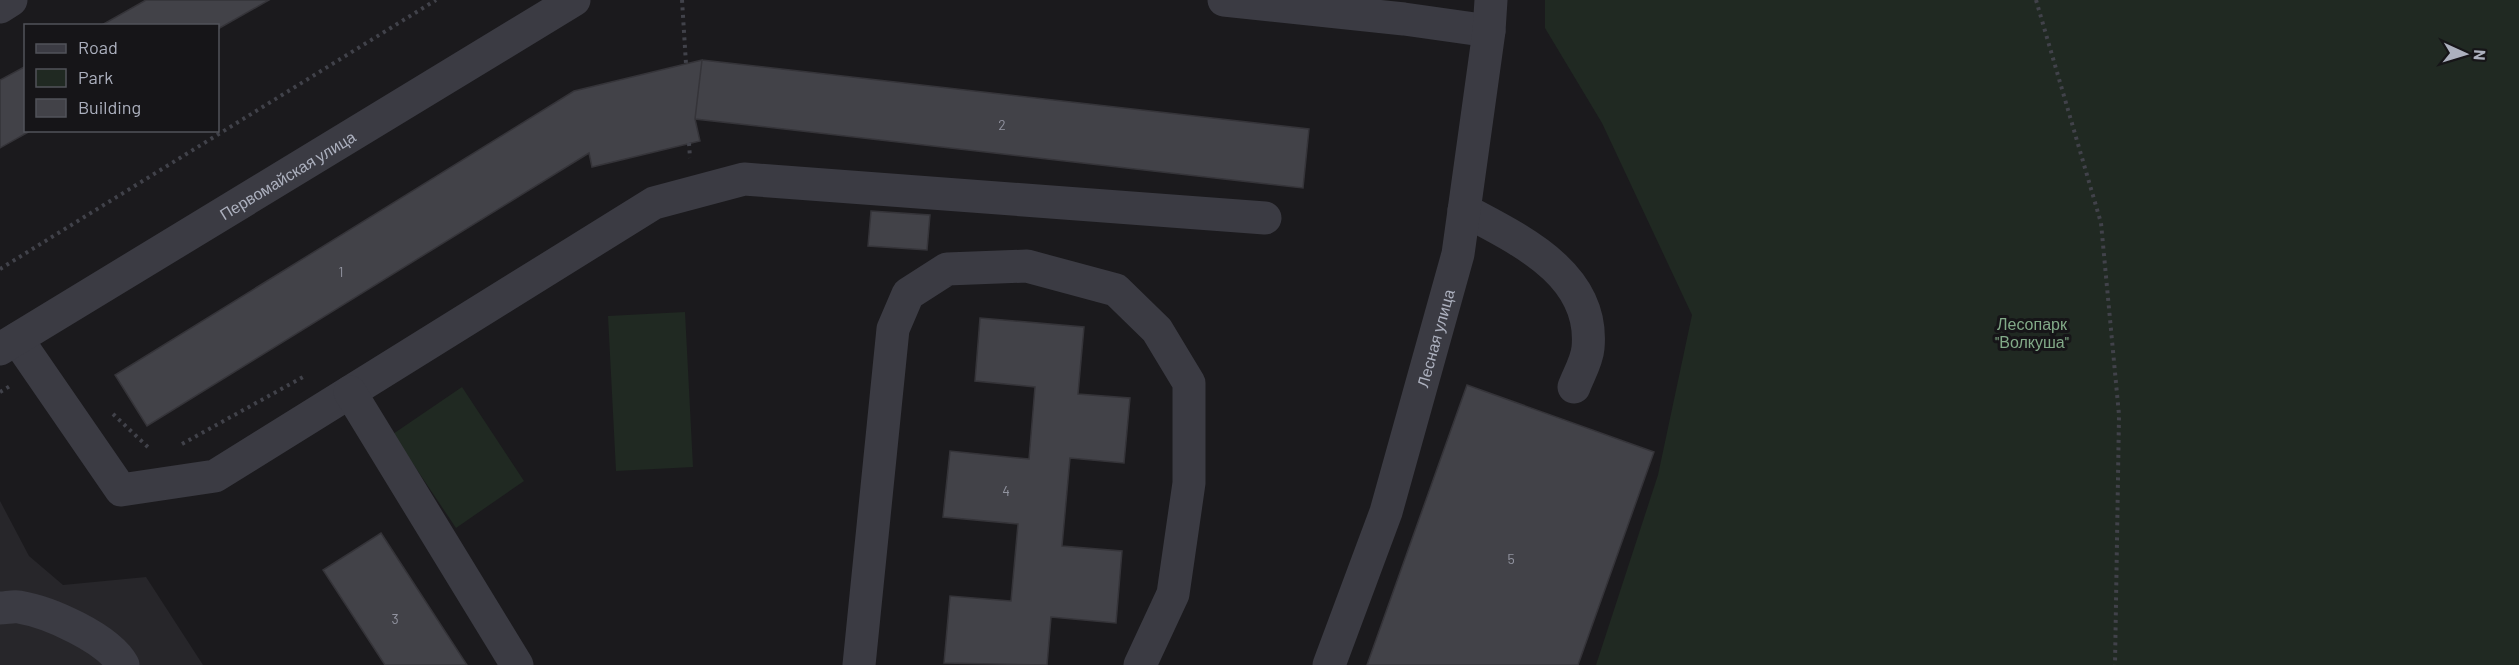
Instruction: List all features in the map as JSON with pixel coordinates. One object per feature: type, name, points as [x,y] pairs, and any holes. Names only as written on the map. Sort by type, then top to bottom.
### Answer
[{"type":"street","points":[[0,7],[11,0]]},
{"type":"street","name":"Первомайская улица","points":[[9,344],[574,0]]},
{"type":"street","points":[[1224,0],[1490,15]]},
{"type":"street","name":"Лесная улица","points":[[1329,665],[1386,512],[1458,254],[1490,15]]},
{"type":"street","points":[[9,344],[121,490],[215,476],[654,203],[744,178],[1265,218]]},
{"type":"street","points":[[1464,210],[1519,240],[1566,276],[1587,314],[1588,350],[1574,387]]},
{"type":"street","points":[[859,665],[893,329],[908,294],[947,269],[1027,266],[1116,290],[1157,330],[1189,383],[1189,483],[1173,594],[1140,665]]},
{"type":"street","points":[[350,392],[517,665]]},
{"type":"street","points":[[0,608],[17,606],[64,620],[117,655],[123,665]]},
{"type":"path","points":[[0,269],[436,0]]},
{"type":"path","points":[[682,0],[686,64]]},
{"type":"path","points":[[2036,0],[2101,223],[2119,415],[2115,665]]},
{"type":"shaded area","points":[[0,501],[29,556],[63,585],[146,577],[203,665],[0,665]]},
{"type":"green space","name":"Лесопарк \"Волкуша\"","points":[[1545,0],[2519,0],[2519,665],[1596,665],[1658,475],[1692,315],[1602,123],[1545,28]]},
{"type":"green space","points":[[685,312],[693,467],[616,471],[608,316]]},
{"type":"green space","points":[[462,387],[524,481],[456,528],[393,434]]},
{"type":"building","points":[[146,0],[269,0],[219,28],[219,24],[104,24]]},
{"type":"building","points":[[702,60],[695,119],[700,141],[592,167],[589,153],[147,426],[115,375],[574,91]]},
{"type":"building","points":[[702,60],[1309,129],[1303,188],[695,119]]},
{"type":"building","points":[[24,67],[24,132],[28,132],[0,148],[0,80]]},
{"type":"building","points":[[871,211],[930,215],[927,250],[868,246]]},
{"type":"building","points":[[980,318],[1084,327],[1078,394],[1130,398],[1124,463],[1070,458],[1062,546],[1122,551],[1116,623],[1051,617],[1047,665],[944,663],[950,596],[1011,601],[1018,524],[943,517],[950,451],[1029,459],[1035,387],[975,381]]},
{"type":"building","points":[[1467,385],[1654,452],[1578,665],[1367,665]]},
{"type":"building","points":[[381,533],[467,665],[385,665],[323,570]]}]
